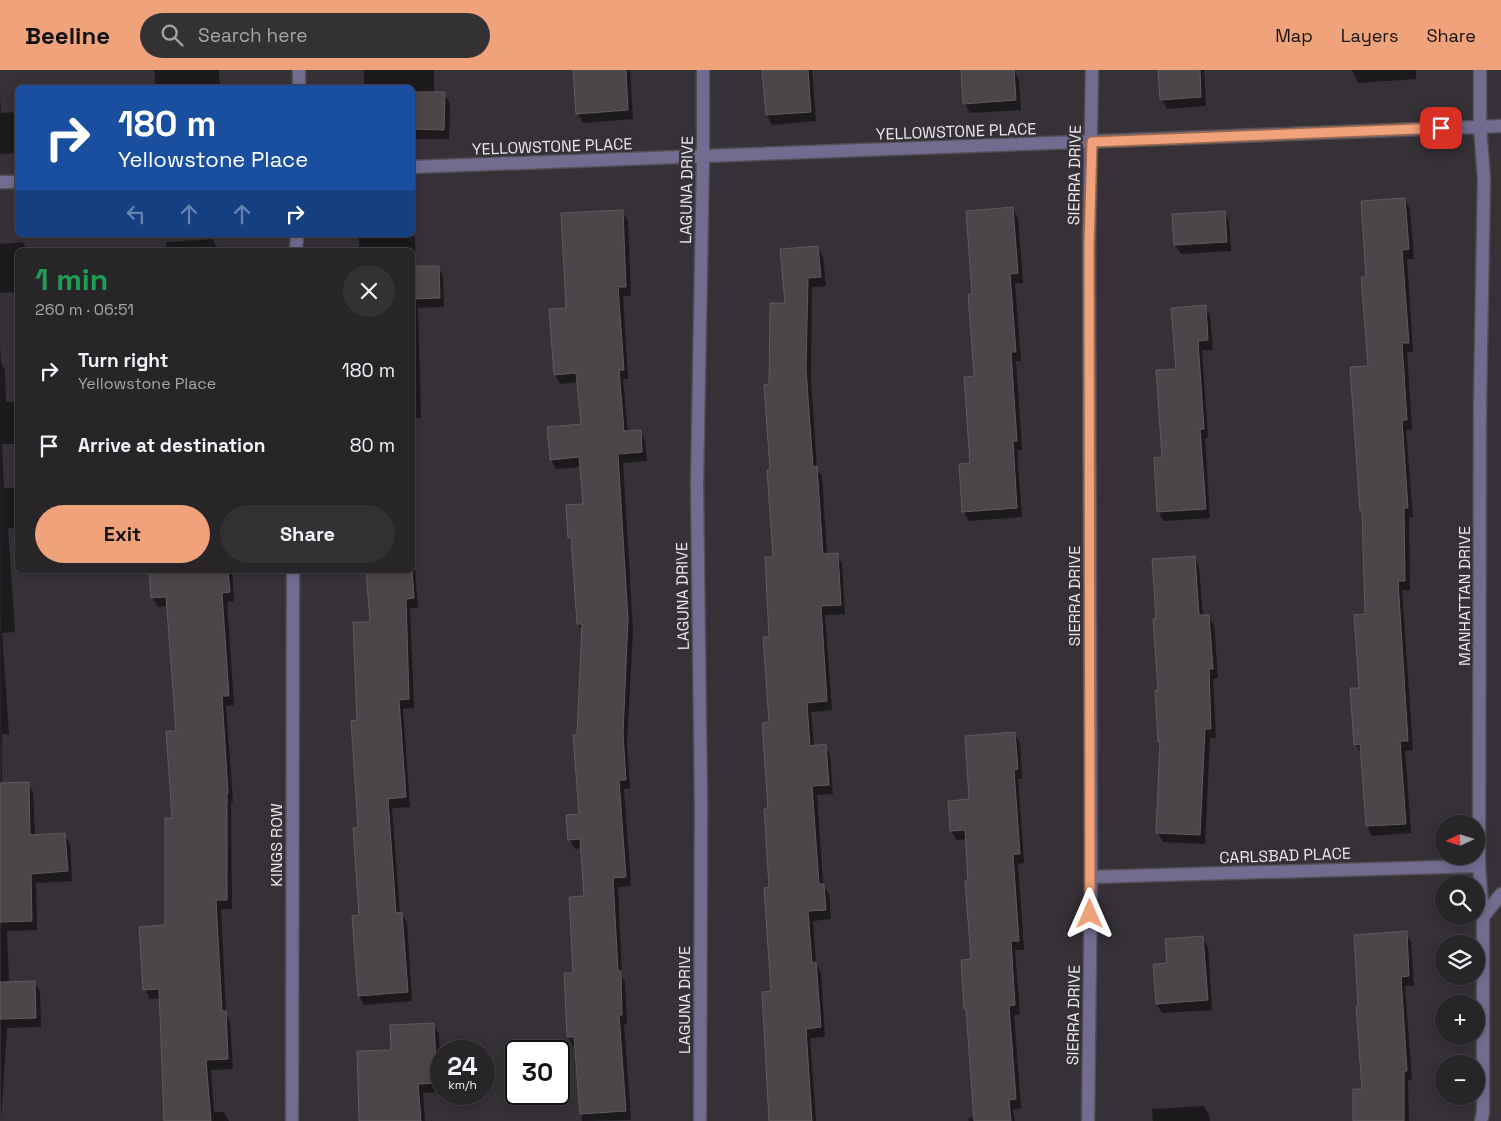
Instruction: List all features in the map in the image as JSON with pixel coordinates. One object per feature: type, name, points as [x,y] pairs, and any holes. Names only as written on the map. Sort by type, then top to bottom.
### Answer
[{"type":"street","points":[[299,70],[299,85]]},
{"type":"street","name":"LAGUNA DRIVE","points":[[700,1121],[701,804],[697,485],[703,70]]},
{"type":"street","name":"SIERRA DRIVE","points":[[1088,1121],[1091,877],[1089,246],[1092,70]]},
{"type":"street","name":"MANHATTAN DRIVE","points":[[1480,70],[1480,127],[1484,179],[1480,402],[1481,875]]},
{"type":"street","name":"YELLOWSTONE PLACE","points":[[415,167],[1501,126]]},
{"type":"street","points":[[0,182],[15,182]]},
{"type":"street","name":"KINGS ROW","points":[[292,1121],[293,573]]},
{"type":"street","name":"CARLSBAD PLACE","points":[[1091,877],[1480,866]]},
{"type":"street","points":[[1485,914],[1501,894]]},
{"type":"street","name":"MANHATTAN DRIVE","points":[[1481,1121],[1483,1113],[1483,925]]},
{"type":"building","points":[[573,70],[626,70],[628,110],[576,114]]},
{"type":"building","points":[[762,70],[808,70],[811,112],[766,115]]},
{"type":"building","points":[[961,70],[1014,70],[1016,100],[963,104]]},
{"type":"building","points":[[1158,70],[1200,70],[1201,97],[1160,100]]},
{"type":"building","points":[[415,92],[445,92],[444,130],[415,129]]},
{"type":"building","points":[[1405,198],[1409,249],[1402,250],[1409,343],[1402,343],[1407,420],[1402,420],[1408,508],[1404,508],[1405,581],[1398,581],[1408,741],[1400,741],[1406,824],[1366,826],[1360,744],[1354,745],[1350,688],[1359,688],[1354,615],[1365,614],[1362,511],[1360,511],[1350,367],[1368,366],[1361,277],[1366,277],[1361,201]]},
{"type":"building","points":[[1013,207],[1018,273],[1010,274],[1016,352],[1011,352],[1017,441],[1013,441],[1017,508],[962,512],[959,464],[970,463],[964,377],[974,376],[968,294],[972,294],[966,211]]},
{"type":"building","points":[[623,210],[626,287],[618,287],[624,370],[619,370],[624,431],[641,430],[642,452],[618,454],[628,619],[623,734],[626,780],[619,780],[626,877],[613,878],[618,971],[621,971],[622,1015],[619,1015],[626,1111],[580,1114],[574,1037],[567,1037],[564,973],[573,973],[569,897],[584,896],[580,839],[568,840],[566,815],[579,814],[573,735],[577,735],[582,624],[577,624],[571,538],[568,538],[566,505],[583,504],[579,457],[550,460],[547,427],[581,424],[576,373],[554,375],[549,309],[566,308],[561,213]]},
{"type":"building","points":[[1225,211],[1227,242],[1174,245],[1172,214]]},
{"type":"building","points":[[818,246],[821,277],[808,278],[806,369],[813,467],[817,466],[823,554],[838,553],[841,605],[821,606],[827,701],[807,703],[810,746],[826,744],[829,785],[812,786],[819,884],[824,884],[826,910],[808,911],[812,963],[816,962],[821,1027],[806,1029],[812,1121],[769,1121],[762,992],[771,991],[764,888],[769,887],[764,809],[768,808],[762,723],[769,722],[763,637],[769,637],[765,557],[773,557],[767,470],[770,470],[764,385],[769,384],[770,303],[785,303],[780,249]]},
{"type":"building","points":[[415,266],[439,266],[440,298],[415,299]]},
{"type":"building","points":[[1206,305],[1208,340],[1198,341],[1204,429],[1200,429],[1206,509],[1157,512],[1154,458],[1162,457],[1156,370],[1176,369],[1171,308]]},
{"type":"building","points":[[1195,556],[1199,615],[1209,615],[1213,669],[1209,669],[1211,729],[1205,729],[1200,835],[1156,833],[1160,742],[1158,742],[1155,690],[1158,690],[1153,619],[1156,618],[1152,559]]},
{"type":"building","points":[[149,573],[228,573],[230,592],[222,593],[229,696],[222,696],[228,793],[227,900],[216,900],[222,1011],[226,1011],[228,1059],[206,1060],[211,1121],[164,1121],[159,989],[143,990],[139,927],[165,925],[165,818],[172,818],[166,731],[176,731],[166,597],[151,598]]},
{"type":"building","points":[[366,573],[412,573],[414,598],[406,599],[409,699],[399,700],[406,797],[388,799],[396,913],[402,912],[408,992],[358,996],[352,916],[359,915],[353,828],[358,827],[351,721],[357,720],[353,622],[370,622]]},
{"type":"building","points":[[1015,732],[1018,769],[1014,770],[1020,854],[1013,854],[1019,941],[1011,941],[1015,1005],[1009,1006],[1016,1099],[1009,1100],[1011,1121],[974,1121],[961,960],[971,959],[965,881],[968,881],[965,830],[950,831],[948,801],[969,799],[965,736]]},
{"type":"building","points":[[29,782],[30,835],[65,833],[68,871],[31,874],[32,921],[0,922],[0,783]]},
{"type":"building","points":[[1407,931],[1409,976],[1401,977],[1407,1071],[1404,1071],[1404,1121],[1353,1121],[1353,1089],[1362,1089],[1356,1006],[1358,1006],[1354,935]]},
{"type":"building","points":[[1203,936],[1208,1000],[1156,1004],[1153,964],[1167,963],[1165,939]]},
{"type":"building","points":[[35,981],[36,1018],[0,1019],[0,982]]},
{"type":"building","points":[[434,1023],[435,1040],[430,1040],[430,1083],[418,1084],[421,1121],[359,1121],[357,1051],[391,1050],[390,1025]]},
{"type":"route","points":[[1090,914],[1089,246],[1092,142],[1441,128]]}]
